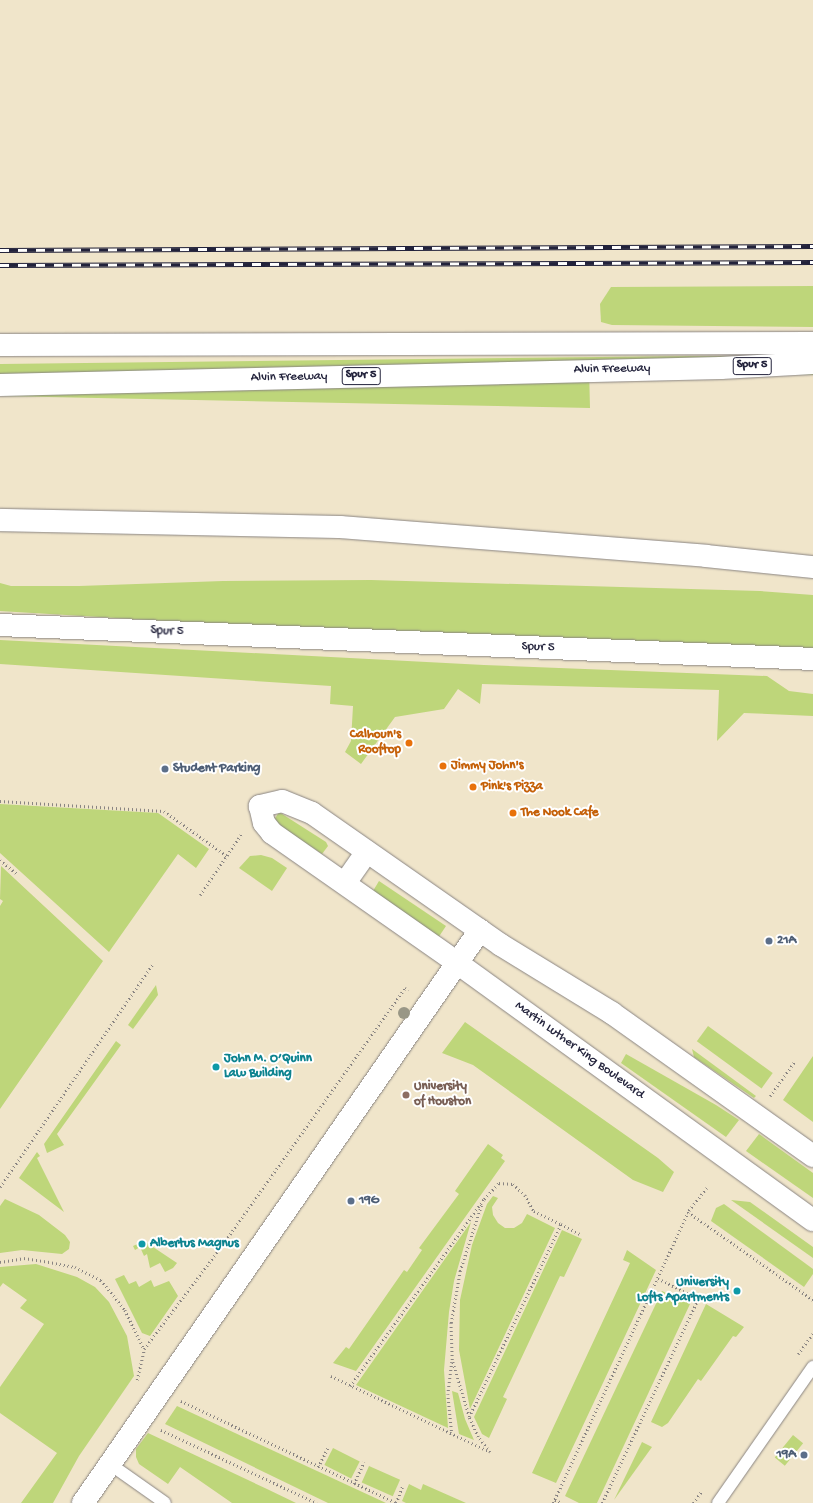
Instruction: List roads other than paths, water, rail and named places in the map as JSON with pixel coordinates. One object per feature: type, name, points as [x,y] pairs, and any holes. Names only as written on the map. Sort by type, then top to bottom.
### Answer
[{"type":"main road","name":"Spur 5","points":[[0,345],[813,343]]},
{"type":"main road","name":"Alvin Freeway","points":[[0,385],[721,368],[813,363]]},
{"type":"main road","points":[[0,520],[340,527],[813,567]]},
{"type":"main road","name":"Spur 5","points":[[0,625],[813,659]]},
{"type":"main road","name":"Martin Luther King Boulevard","points":[[372,855],[299,806],[282,801],[260,806],[264,823],[272,833],[350,886],[813,1220]]},
{"type":"main road","points":[[350,886],[372,855],[480,930],[612,1013],[813,1156]]},
{"type":"main road","points":[[83,1503],[432,1002],[456,962],[480,930]]},
{"type":"lane","points":[[718,1503],[813,1367]]},
{"type":"lane","points":[[110,1464],[165,1503]]},
{"type":"railway","points":[[0,250],[813,246]]},
{"type":"railway","points":[[0,265],[813,262]]},
{"type":"place","name":"Calhoun's Rooftop","points":[[409,743]]},
{"type":"place","name":"Jimmy John's","points":[[443,766]]},
{"type":"place","name":"Student Parking","points":[[165,769]]},
{"type":"place","name":"Pink's Pizza","points":[[473,787]]},
{"type":"place","name":"The Nook Cafe","points":[[513,813]]},
{"type":"place","name":"21A","points":[[769,941]]},
{"type":"place","name":"John M. O’Quinn Law Building","points":[[216,1067]]},
{"type":"place","name":"University of Houston","points":[[406,1095]]},
{"type":"place","name":"19G","points":[[351,1201]]},
{"type":"place","name":"Albertus Magnus","points":[[142,1244]]},
{"type":"place","name":"University Lofts Apartments","points":[[737,1291]]},
{"type":"place","name":"19A","points":[[804,1455]]}]
